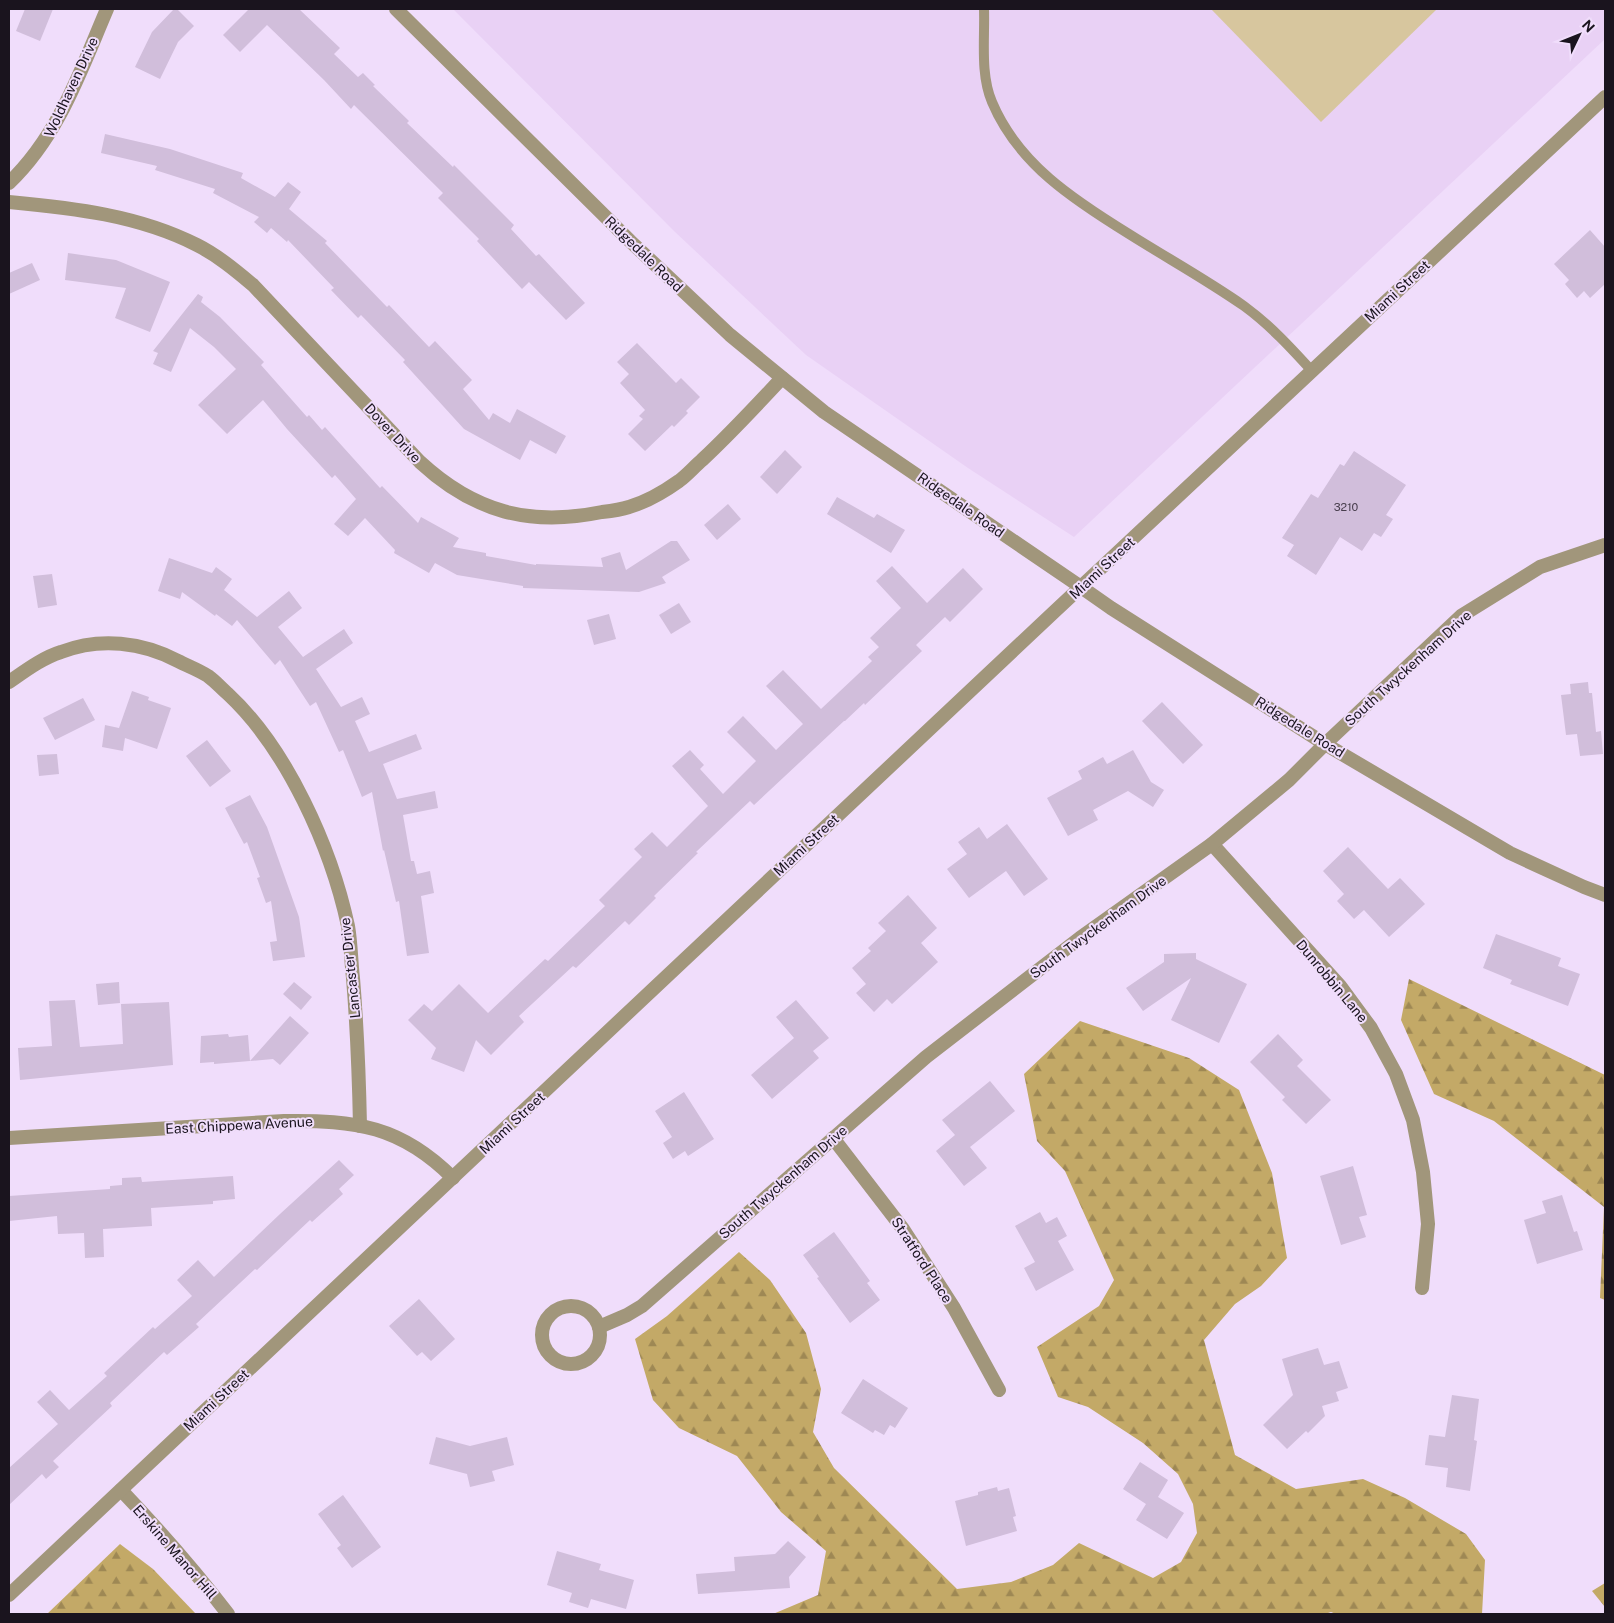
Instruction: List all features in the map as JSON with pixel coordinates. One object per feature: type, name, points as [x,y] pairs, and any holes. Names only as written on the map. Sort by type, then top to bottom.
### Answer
[{"type":"street","name":"Woldhaven Drive","points":[[9,183],[44,144],[58,121],[107,9]]},
{"type":"street","name":"Ridgedale Road","points":[[396,9],[630,241],[730,335],[824,412],[1111,608],[1325,744],[1510,853],[1605,895]]},
{"type":"street","name":"Miami Street","points":[[9,1595],[1605,97]]},
{"type":"street","name":"Dover Drive","points":[[9,202],[96,212],[168,232],[198,245],[227,264],[253,285],[439,480],[484,505],[509,513],[545,518],[584,516],[629,507],[657,494],[679,480],[730,435],[782,378]]},
{"type":"street","name":"South Twyckenham Drive","points":[[600,1327],[642,1306],[926,1057],[1003,996],[1080,938],[1212,844],[1289,780],[1461,616],[1540,567],[1605,545]]},
{"type":"street","name":"Lancaster Drive","points":[[9,682],[34,665],[61,652],[88,645],[112,643],[140,646],[165,654],[209,677],[239,705],[262,733],[287,772],[310,814],[339,891],[349,937],[357,1032],[360,1126]]},
{"type":"street","name":"Dunrobbin Lane","points":[[1212,844],[1340,986],[1371,1028],[1396,1074],[1413,1120],[1424,1172],[1428,1224],[1422,1288]]},
{"type":"street","name":"East Chippewa Avenue","points":[[9,1138],[325,1120],[381,1130],[411,1144],[437,1162],[454,1178]]},
{"type":"street","name":"Stratford Place","points":[[833,1138],[904,1229],[954,1308],[999,1390]]},
{"type":"street","points":[[562,1307],[581,1307],[596,1319],[600,1327],[601,1336],[595,1353],[580,1364],[571,1365],[554,1359],[547,1352],[543,1344],[543,1326],[548,1317],[562,1307]]},
{"type":"street","name":"Erskine Manor Hill","points":[[121,1490],[194,1570],[228,1614]]},
{"type":"lane","points":[[984,9],[984,50],[987,83],[992,102],[1006,126],[1035,166],[1079,203],[1245,307],[1280,337],[1312,371]]},
{"type":"shaded area","points":[[453,9],[1605,9],[1605,39],[1074,537],[968,468],[806,355],[674,231]]},
{"type":"shaded area","points":[[1211,9],[1437,9],[1321,122]]},
{"type":"green space","points":[[1409,979],[1605,1075],[1605,1300],[1600,1298],[1604,1207],[1494,1121],[1434,1094],[1401,1020]]},
{"type":"green space","points":[[1080,1021],[1189,1058],[1239,1090],[1272,1173],[1287,1258],[1261,1286],[1235,1304],[1204,1340],[1235,1455],[1296,1489],[1363,1479],[1405,1498],[1466,1534],[1485,1560],[1482,1614],[1336,1614],[1331,1612],[1325,1614],[773,1614],[818,1595],[826,1551],[781,1512],[737,1456],[679,1428],[653,1400],[635,1339],[667,1316],[739,1252],[770,1280],[806,1333],[821,1389],[813,1432],[834,1468],[957,1589],[1011,1582],[1053,1565],[1079,1543],[1153,1578],[1181,1562],[1197,1533],[1193,1504],[1178,1474],[1143,1443],[1088,1407],[1058,1397],[1037,1347],[1099,1306],[1114,1280],[1065,1171],[1037,1141],[1024,1074]]},
{"type":"green space","points":[[120,1544],[153,1569],[196,1614],[47,1614]]},
{"type":"green space","points":[[1605,1583],[1605,1607],[1592,1591]]},
{"type":"building","points":[[25,9],[53,9],[40,41],[16,31]]},
{"type":"building","points":[[174,9],[177,9],[194,26],[178,42],[160,79],[135,67],[152,32]]},
{"type":"building","points":[[249,9],[299,9],[340,48],[334,54],[358,77],[363,73],[375,85],[373,86],[409,121],[407,123],[453,167],[454,165],[514,225],[511,229],[536,256],[539,254],[585,303],[566,320],[529,282],[522,289],[477,241],[479,239],[438,198],[443,193],[354,105],[351,109],[267,25],[240,52],[223,35]]},
{"type":"building","points":[[105,134],[170,149],[243,173],[241,178],[275,197],[288,182],[301,192],[289,209],[327,241],[325,243],[429,347],[435,341],[472,380],[463,389],[489,420],[493,413],[510,423],[517,409],[566,436],[556,454],[530,440],[520,460],[464,429],[403,362],[405,360],[361,315],[358,318],[331,290],[334,288],[288,240],[287,242],[271,228],[267,233],[254,222],[259,217],[213,193],[215,189],[155,170],[157,166],[101,153]]},
{"type":"building","points":[[1590,230],[1605,247],[1605,284],[1590,298],[1584,291],[1577,298],[1565,284],[1569,280],[1554,264]]},
{"type":"building","points":[[68,253],[116,260],[170,282],[150,332],[115,318],[126,288],[65,280]]},
{"type":"building","points":[[32,263],[40,280],[9,294],[9,273]]},
{"type":"building","points":[[198,294],[203,297],[201,302],[220,317],[264,362],[261,365],[307,417],[309,415],[322,430],[325,427],[380,488],[382,486],[418,523],[421,517],[459,538],[453,547],[486,553],[486,556],[536,565],[603,567],[601,558],[620,552],[626,570],[671,541],[677,541],[690,560],[662,577],[666,583],[639,592],[523,588],[523,586],[457,575],[435,563],[429,573],[394,553],[395,550],[365,518],[348,536],[334,524],[356,499],[335,475],[332,478],[263,400],[227,434],[198,405],[236,369],[214,347],[190,328],[171,372],[153,364],[158,353],[153,351]]},
{"type":"building","points":[[637,343],[676,383],[681,378],[700,397],[674,427],[672,425],[645,451],[628,434],[643,419],[639,416],[645,410],[620,383],[629,374],[617,362]]},
{"type":"building","points":[[785,450],[802,467],[777,494],[760,477]]},
{"type":"building","points":[[1354,451],[1406,485],[1386,515],[1393,519],[1381,537],[1374,533],[1362,551],[1340,537],[1316,575],[1287,556],[1294,545],[1282,538],[1311,494],[1318,498],[1340,464],[1344,466]]},
{"type":"building","points":[[837,497],[874,518],[877,514],[905,530],[891,553],[827,514]]},
{"type":"building","points":[[728,504],[741,519],[717,540],[704,525]]},
{"type":"building","points":[[169,558],[212,573],[216,567],[232,579],[224,590],[257,617],[289,591],[302,608],[278,627],[303,657],[344,629],[353,643],[316,669],[341,707],[362,697],[370,714],[355,721],[369,752],[416,734],[422,749],[383,764],[397,799],[435,791],[438,808],[403,815],[411,861],[414,861],[417,874],[430,871],[434,893],[421,896],[429,953],[407,956],[399,901],[396,902],[383,851],[372,792],[362,797],[343,750],[339,752],[316,702],[310,706],[280,660],[275,665],[237,620],[232,626],[182,592],[180,599],[158,591]]},
{"type":"building","points":[[892,566],[927,603],[963,568],[983,589],[950,622],[945,617],[916,645],[922,651],[865,705],[864,703],[754,805],[750,801],[696,852],[698,853],[654,896],[656,898],[629,925],[625,921],[576,968],[573,966],[519,1016],[524,1022],[491,1055],[476,1040],[464,1072],[431,1059],[436,1048],[408,1020],[424,1004],[432,1011],[459,984],[488,1013],[545,959],[548,961],[605,906],[599,900],[642,857],[634,849],[652,832],[667,847],[708,806],[672,766],[690,750],[704,765],[700,769],[723,794],[756,761],[727,732],[743,716],[776,750],[803,724],[766,686],[783,670],[821,709],[872,661],[868,657],[879,647],[870,638],[901,608],[876,581]]},
{"type":"building","points":[[52,574],[57,605],[38,608],[33,576]]},
{"type":"building","points":[[679,603],[691,622],[671,634],[659,615]]},
{"type":"building","points":[[609,614],[616,639],[594,645],[587,620]]},
{"type":"building","points":[[1588,682],[1589,693],[1592,693],[1596,732],[1601,731],[1603,754],[1580,756],[1577,734],[1566,735],[1561,695],[1571,694],[1570,684]]},
{"type":"building","points":[[132,691],[149,697],[148,700],[171,708],[157,749],[125,738],[123,751],[102,747],[105,725],[119,728]]},
{"type":"building","points":[[83,698],[95,720],[55,740],[43,718]]},
{"type":"building","points":[[1162,702],[1203,745],[1183,764],[1142,721]]},
{"type":"building","points":[[207,740],[231,771],[210,787],[186,756]]},
{"type":"building","points":[[1133,750],[1151,782],[1164,790],[1153,807],[1128,791],[1093,810],[1098,820],[1068,836],[1047,798],[1082,779],[1078,771],[1103,757],[1107,764]]},
{"type":"building","points":[[57,754],[59,774],[39,776],[37,755]]},
{"type":"building","points":[[250,795],[267,827],[299,917],[305,957],[273,961],[270,942],[277,941],[271,901],[266,903],[257,878],[260,877],[247,842],[244,844],[225,808]]},
{"type":"building","points":[[1007,824],[1048,879],[1024,896],[1006,871],[969,898],[947,869],[967,854],[958,842],[979,827],[987,839]]},
{"type":"building","points":[[1348,847],[1388,889],[1400,878],[1425,904],[1389,937],[1364,910],[1354,919],[1337,901],[1344,894],[1323,871]]},
{"type":"building","points":[[908,895],[937,928],[921,943],[938,962],[892,1004],[887,999],[874,1012],[856,993],[866,984],[852,968],[871,951],[868,948],[886,931],[878,923]]},
{"type":"building","points":[[1496,934],[1561,958],[1558,966],[1580,974],[1568,1006],[1510,984],[1512,980],[1483,968]]},
{"type":"building","points":[[1196,953],[1196,959],[1247,984],[1219,1043],[1171,1020],[1191,978],[1143,1011],[1126,988],[1164,962],[1164,954]]},
{"type":"building","points":[[119,982],[120,1003],[98,1005],[96,984]]},
{"type":"building","points":[[294,982],[312,997],[301,1010],[283,994]]},
{"type":"building","points":[[75,1000],[80,1047],[123,1044],[121,1004],[169,1002],[173,1065],[20,1080],[18,1048],[52,1046],[49,1001]]},
{"type":"building","points":[[796,1000],[829,1038],[813,1051],[819,1058],[772,1099],[751,1075],[794,1038],[776,1017]]},
{"type":"building","points":[[290,1016],[309,1033],[280,1065],[273,1059],[250,1061]]},
{"type":"building","points":[[228,1034],[229,1037],[248,1035],[250,1061],[214,1064],[214,1062],[200,1063],[201,1036]]},
{"type":"building","points":[[1278,1034],[1303,1060],[1297,1066],[1331,1100],[1306,1124],[1282,1100],[1285,1097],[1250,1062]]},
{"type":"building","points":[[990,1081],[1015,1111],[970,1147],[987,1168],[964,1186],[936,1151],[955,1135],[942,1120]]},
{"type":"building","points":[[684,1092],[714,1139],[688,1156],[685,1151],[673,1159],[663,1143],[672,1137],[655,1111]]},
{"type":"building","points":[[339,1160],[354,1175],[339,1189],[343,1194],[312,1222],[310,1220],[257,1270],[255,1269],[196,1324],[199,1327],[167,1355],[164,1352],[110,1403],[112,1406],[53,1461],[59,1467],[46,1479],[42,1474],[9,1505],[9,1468],[58,1424],[37,1402],[50,1390],[69,1410],[107,1376],[104,1373],[153,1327],[155,1329],[192,1296],[177,1280],[198,1260],[214,1277]]},
{"type":"building","points":[[1353,1166],[1367,1215],[1359,1217],[1366,1237],[1341,1245],[1320,1176]]},
{"type":"building","points":[[233,1176],[235,1199],[213,1201],[213,1204],[151,1208],[152,1226],[103,1229],[104,1257],[85,1258],[84,1233],[58,1234],[57,1216],[9,1221],[9,1196],[110,1189],[110,1186],[122,1185],[122,1178],[141,1177],[142,1182]]},
{"type":"building","points":[[1562,1195],[1574,1232],[1577,1231],[1583,1250],[1537,1264],[1524,1220],[1546,1213],[1542,1201]]},
{"type":"building","points":[[1040,1212],[1046,1223],[1057,1217],[1067,1236],[1058,1241],[1074,1270],[1036,1291],[1024,1268],[1035,1262],[1015,1226]]},
{"type":"building","points":[[834,1232],[870,1281],[867,1283],[880,1300],[850,1323],[817,1278],[819,1277],[803,1255]]},
{"type":"building","points":[[419,1299],[455,1339],[431,1361],[422,1352],[417,1356],[389,1326]]},
{"type":"building","points":[[1318,1348],[1324,1365],[1339,1361],[1348,1388],[1336,1392],[1339,1401],[1322,1406],[1325,1416],[1308,1433],[1306,1431],[1287,1449],[1263,1425],[1293,1395],[1282,1359]]},
{"type":"building","points":[[863,1379],[908,1408],[895,1428],[890,1425],[884,1435],[875,1430],[873,1433],[841,1413]]},
{"type":"building","points":[[1452,1395],[1479,1399],[1474,1440],[1477,1441],[1470,1491],[1446,1487],[1448,1468],[1425,1465],[1429,1435],[1445,1437]]},
{"type":"building","points":[[436,1437],[470,1446],[507,1437],[514,1465],[492,1471],[495,1481],[470,1487],[467,1474],[429,1464]]},
{"type":"building","points":[[1140,1462],[1168,1480],[1158,1497],[1184,1513],[1167,1539],[1136,1520],[1146,1504],[1123,1489]]},
{"type":"building","points":[[997,1487],[998,1491],[1009,1488],[1016,1516],[1013,1517],[1017,1531],[966,1546],[955,1501],[978,1495],[978,1492]]},
{"type":"building","points":[[343,1495],[381,1547],[352,1568],[337,1548],[341,1545],[318,1514]]},
{"type":"building","points":[[788,1541],[806,1557],[789,1577],[790,1588],[698,1594],[696,1574],[735,1571],[734,1557],[775,1554]]},
{"type":"building","points":[[557,1551],[601,1564],[599,1570],[634,1580],[626,1609],[591,1599],[588,1608],[569,1602],[572,1593],[547,1585]]}]
